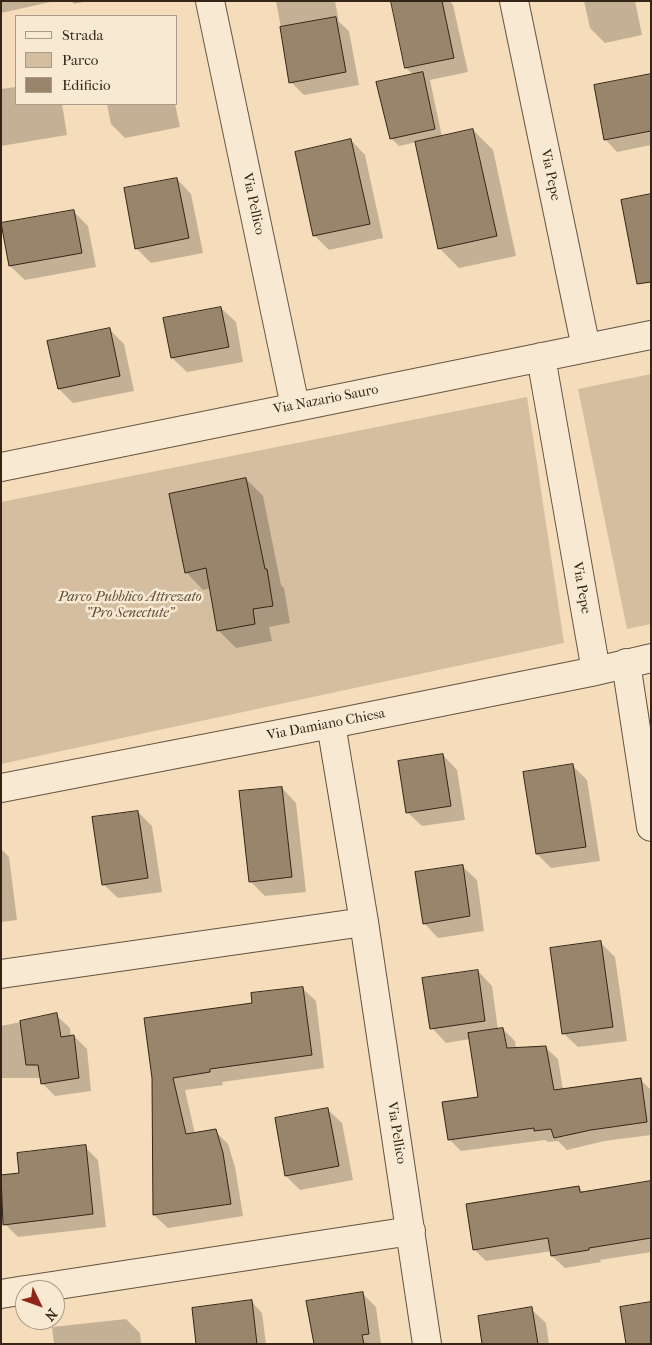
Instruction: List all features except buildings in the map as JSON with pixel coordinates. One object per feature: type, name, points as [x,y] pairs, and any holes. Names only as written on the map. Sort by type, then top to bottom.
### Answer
[{"type":"street","name":"Via Pellico","points":[[210,1],[295,406]]},
{"type":"street","name":"Via Pepe","points":[[514,1],[586,348]]},
{"type":"street","name":"Via Nazario Sauro","points":[[2,460],[295,406],[651,335]]},
{"type":"street","name":"Via Pepe","points":[[541,357],[596,671]]},
{"type":"street","name":"Via Damiano Chiesa","points":[[1,788],[596,671],[638,660]]},
{"type":"street","points":[[638,660],[651,827]]},
{"type":"street","name":"Via Pellico","points":[[331,724],[364,922],[427,1344]]},
{"type":"street","points":[[1,974],[364,922]]},
{"type":"street","points":[[65,1284],[411,1231]]},
{"type":"street","points":[[1,1294],[15,1292]]},
{"type":"green space","points":[[651,374],[651,624],[627,629],[578,389]]},
{"type":"green space","name":"Parco Pubblico Attrezato \"Pro Senectute\"","points":[[527,397],[564,643],[1,764],[1,502]]}]
